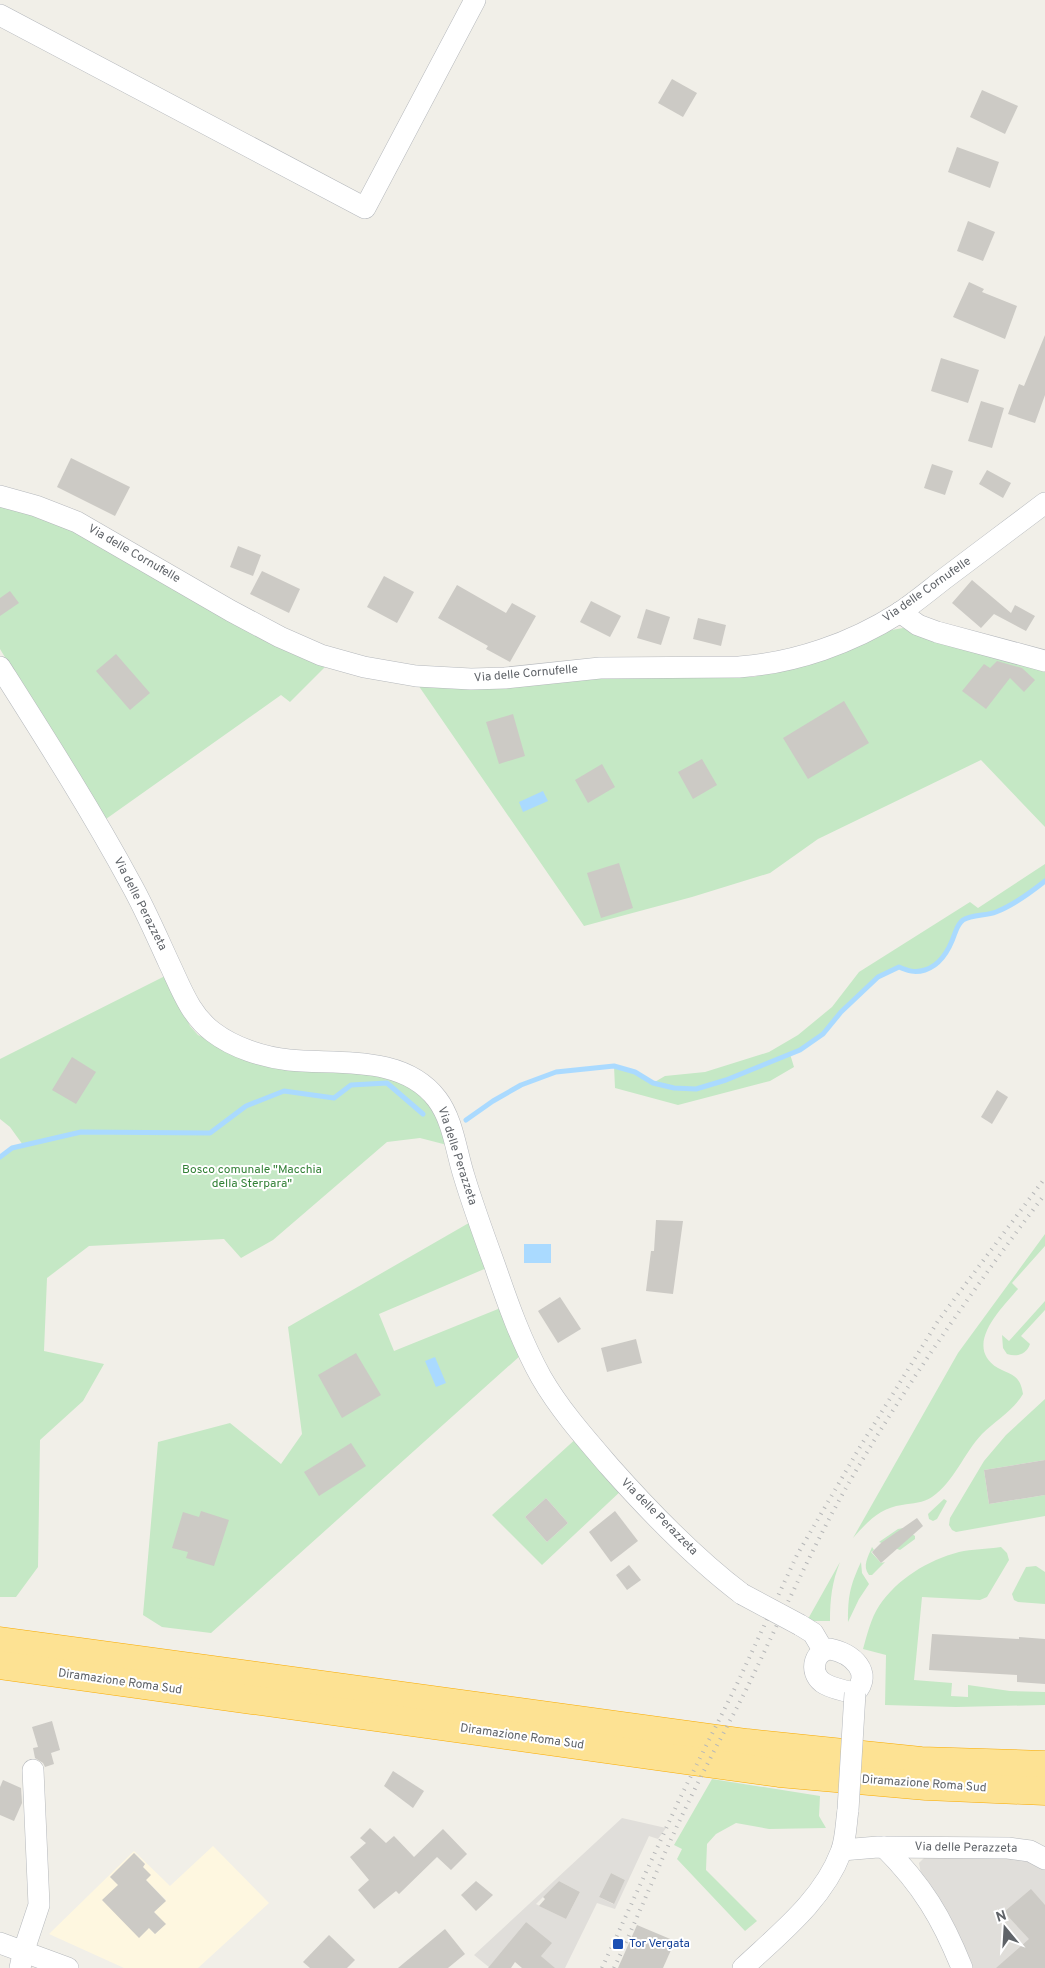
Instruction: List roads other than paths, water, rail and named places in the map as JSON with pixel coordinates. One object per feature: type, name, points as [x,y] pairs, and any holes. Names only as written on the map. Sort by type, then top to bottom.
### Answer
[{"type":"highway","name":"Diramazione Roma Sud","points":[[0,1641],[747,1743],[921,1761],[1045,1765]]},
{"type":"highway","name":"Diramazione Roma Sud","points":[[0,1665],[779,1772],[926,1786],[1045,1791]]},
{"type":"street","points":[[0,15],[366,208],[475,0]]},
{"type":"street","name":"Via delle Cornufelle","points":[[0,496],[51,511],[84,525],[231,611],[303,648],[364,667],[402,675],[482,679],[600,668],[761,666],[796,658],[824,649],[865,631],[900,612],[1045,503]]},
{"type":"street","points":[[900,612],[918,625],[937,632],[1045,661]]},
{"type":"street","name":"Via delle Perazzeta","points":[[0,667],[126,874],[196,1016],[206,1026],[235,1045],[268,1056],[294,1061],[356,1063],[391,1069],[417,1081],[435,1096],[449,1122],[465,1180],[510,1310],[522,1341],[547,1387],[577,1428],[648,1509],[690,1550],[742,1594],[813,1633],[823,1650]]},
{"type":"street","points":[[743,1968],[803,1910],[823,1884],[842,1850],[848,1810],[855,1693],[863,1679],[857,1663],[836,1650],[823,1650],[817,1656],[815,1664],[818,1679],[824,1684],[855,1693]]},
{"type":"street","points":[[22,1959],[39,1905],[33,1770]]},
{"type":"street","points":[[884,1847],[928,1898],[944,1926],[962,1968]]},
{"type":"street","name":"Via delle Perazzeta","points":[[842,1850],[884,1847],[1016,1848],[1030,1851],[1045,1859]]},
{"type":"street","points":[[0,1942],[22,1959],[68,1968]]},
{"type":"water","points":[[543,791],[548,801],[523,812],[519,802]]},
{"type":"water","points":[[524,1244],[551,1244],[551,1263],[524,1263]]},
{"type":"water","points":[[435,1357],[446,1383],[436,1387],[425,1361]]},
{"type":"waterway","points":[[466,1120],[493,1101],[521,1085],[556,1072],[614,1066],[635,1072],[653,1083],[674,1088],[696,1089],[726,1080],[800,1050],[823,1034],[841,1012],[878,977],[899,967],[915,971],[931,968],[944,955],[958,926],[963,920],[1003,909],[1045,881]]},
{"type":"waterway","points":[[0,1157],[12,1148],[81,1132],[210,1133],[246,1106],[284,1091],[334,1098],[351,1085],[387,1083],[423,1114]]},
{"type":"railway","points":[[602,1968],[680,1798],[737,1684],[797,1555],[860,1447],[938,1321],[1045,1178]]},
{"type":"railway","points":[[614,1968],[696,1787],[746,1690],[820,1536],[847,1486],[893,1411],[942,1337],[992,1265],[1045,1194]]},
{"type":"place","name":"Tor Vergata","points":[[618,1944]]},
{"type":"park label","name":"Bosco comunale \"Macchia della Sterpara\"","points":[[252,1177]]}]
